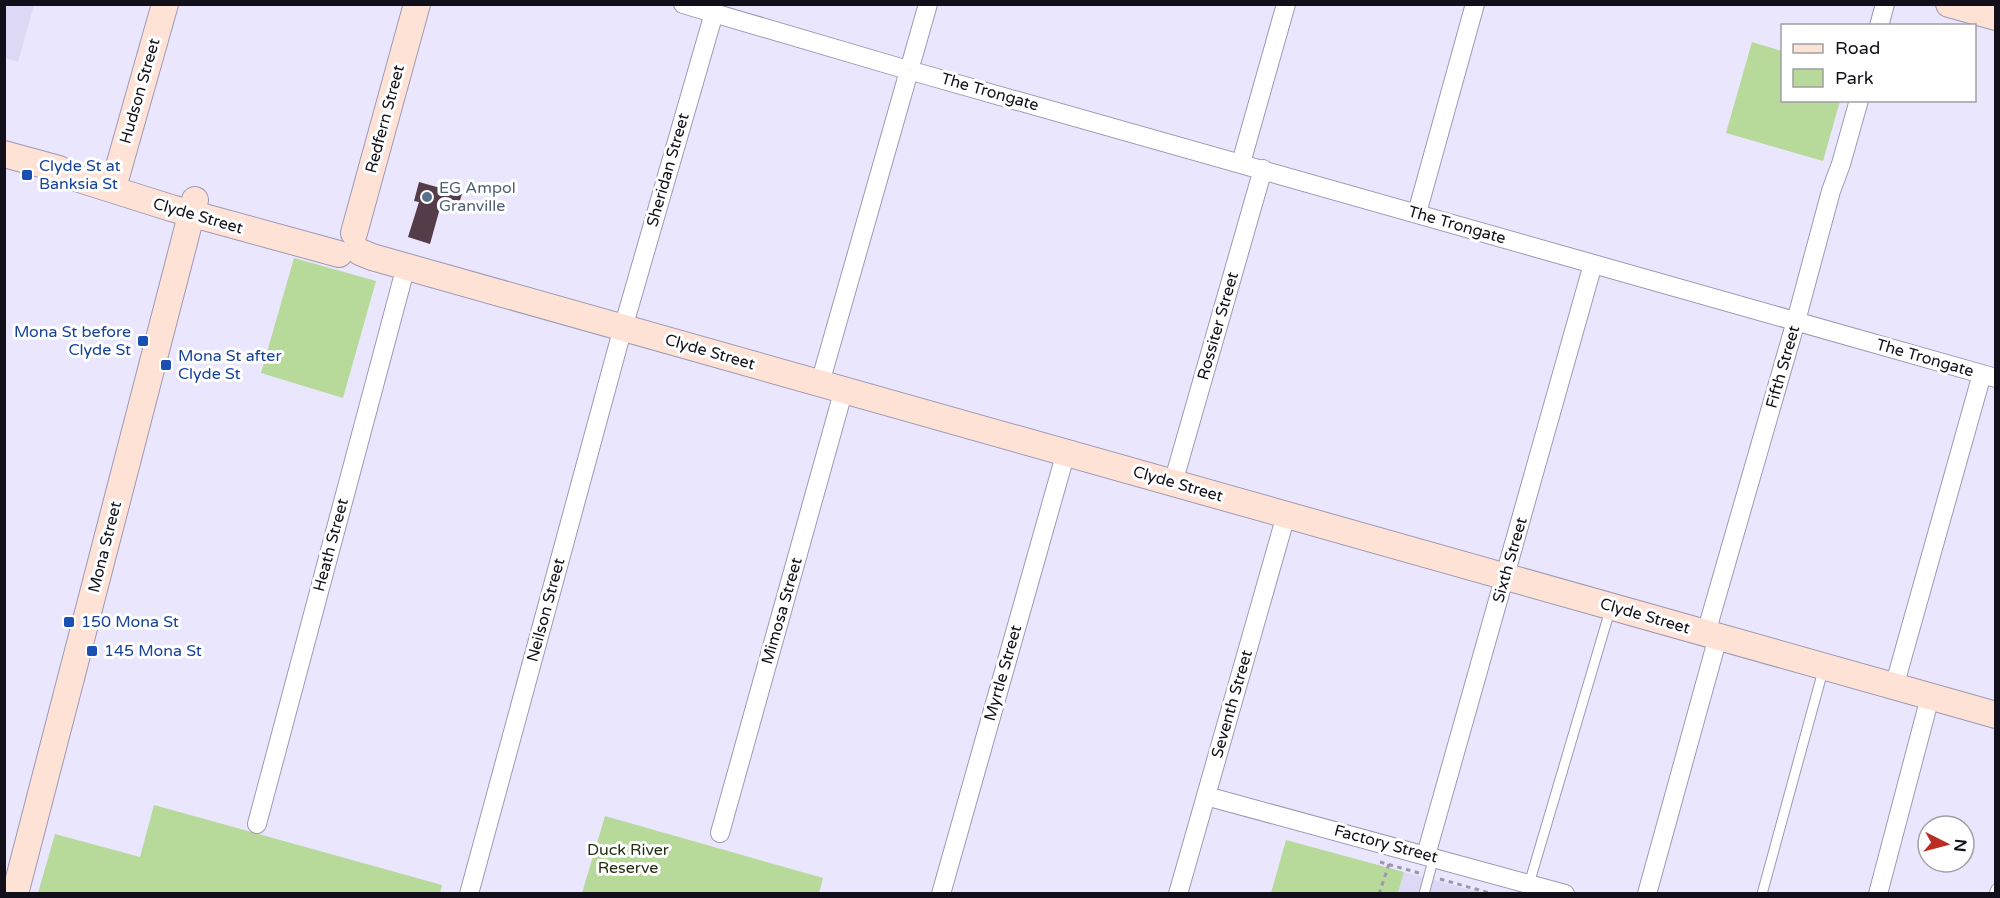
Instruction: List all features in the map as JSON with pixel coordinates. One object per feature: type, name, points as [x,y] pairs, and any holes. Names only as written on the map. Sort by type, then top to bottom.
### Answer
[{"type":"main road","name":"Hudson Street","points":[[116,177],[165,4]]},
{"type":"main road","name":"Redfern Street","points":[[348,244],[417,4]]},
{"type":"main road","points":[[1949,4],[1995,17]]},
{"type":"main road","name":"Clyde Street","points":[[4,154],[59,169],[76,178],[348,244],[372,257],[1995,715]]},
{"type":"main road","name":"Clyde Street","points":[[59,169],[79,167],[116,177],[193,207]]},
{"type":"main road","name":"Mona Street","points":[[15,894],[193,207]]},
{"type":"street","name":"The Trongate","points":[[683,4],[1989,376]]},
{"type":"street","name":"Mimosa Street","points":[[720,833],[928,4]]},
{"type":"street","points":[[1241,163],[1286,4]]},
{"type":"street","points":[[1417,213],[1475,4]]},
{"type":"street","points":[[1880,24],[1885,4]]},
{"type":"street","name":"Sheridan Street","points":[[623,327],[714,13]]},
{"type":"street","name":"Fifth Street","points":[[1647,894],[1712,635],[1831,191],[1858,102]]},
{"type":"street","name":"Rossiter Street","points":[[1173,483],[1263,170]]},
{"type":"street","name":"Sixth Street","points":[[1430,856],[1593,264]]},
{"type":"street","name":"Heath Street","points":[[257,824],[406,266]]},
{"type":"street","name":"Neilson Street","points":[[469,894],[623,327]]},
{"type":"street","points":[[1894,687],[1989,376]]},
{"type":"street","name":"Myrtle Street","points":[[941,894],[1066,452]]},
{"type":"street","name":"Seventh Street","points":[[1178,894],[1286,515]]},
{"type":"street","points":[[1878,894],[1930,697]]},
{"type":"street","name":"Factory Street","points":[[1206,795],[1565,894]]},
{"type":"lane","points":[[1529,884],[1611,607]]},
{"type":"lane","points":[[1762,894],[1824,667]]},
{"type":"lane","points":[[1424,894],[1430,856]]},
{"type":"lane","points":[[1994,894],[1995,889]]},
{"type":"path","points":[[1379,894],[1394,846]]},
{"type":"shaded area","points":[[4,5],[34,5],[18,62],[5,58]]},
{"type":"shaded area","points":[[1404,872],[1483,893],[1398,894]]},
{"type":"green space","points":[[1752,42],[1781,51],[1781,102],[1840,102],[1823,161],[1726,133]]},
{"type":"green space","points":[[294,258],[376,281],[343,398],[261,373]]},
{"type":"green space","points":[[154,805],[442,885],[440,893],[38,893],[55,834],[140,857]]},
{"type":"green space","name":"Duck River Reserve","points":[[605,816],[823,878],[819,893],[582,893]]},
{"type":"green space","points":[[1286,840],[1404,872],[1398,893],[1271,893]]},
{"type":"building","points":[[419,182],[462,194],[456,213],[440,208],[430,244],[408,237],[419,202],[414,201]]},
{"type":"place","name":"Clyde St at Banksia St","points":[[27,175]]},
{"type":"place","name":"EG Ampol Granville","points":[[427,197]]},
{"type":"place","name":"Mona St before Clyde St","points":[[143,341]]},
{"type":"place","name":"Mona St after Clyde St","points":[[166,365]]},
{"type":"place","name":"150 Mona St","points":[[69,622]]},
{"type":"place","name":"145 Mona St","points":[[92,651]]}]
